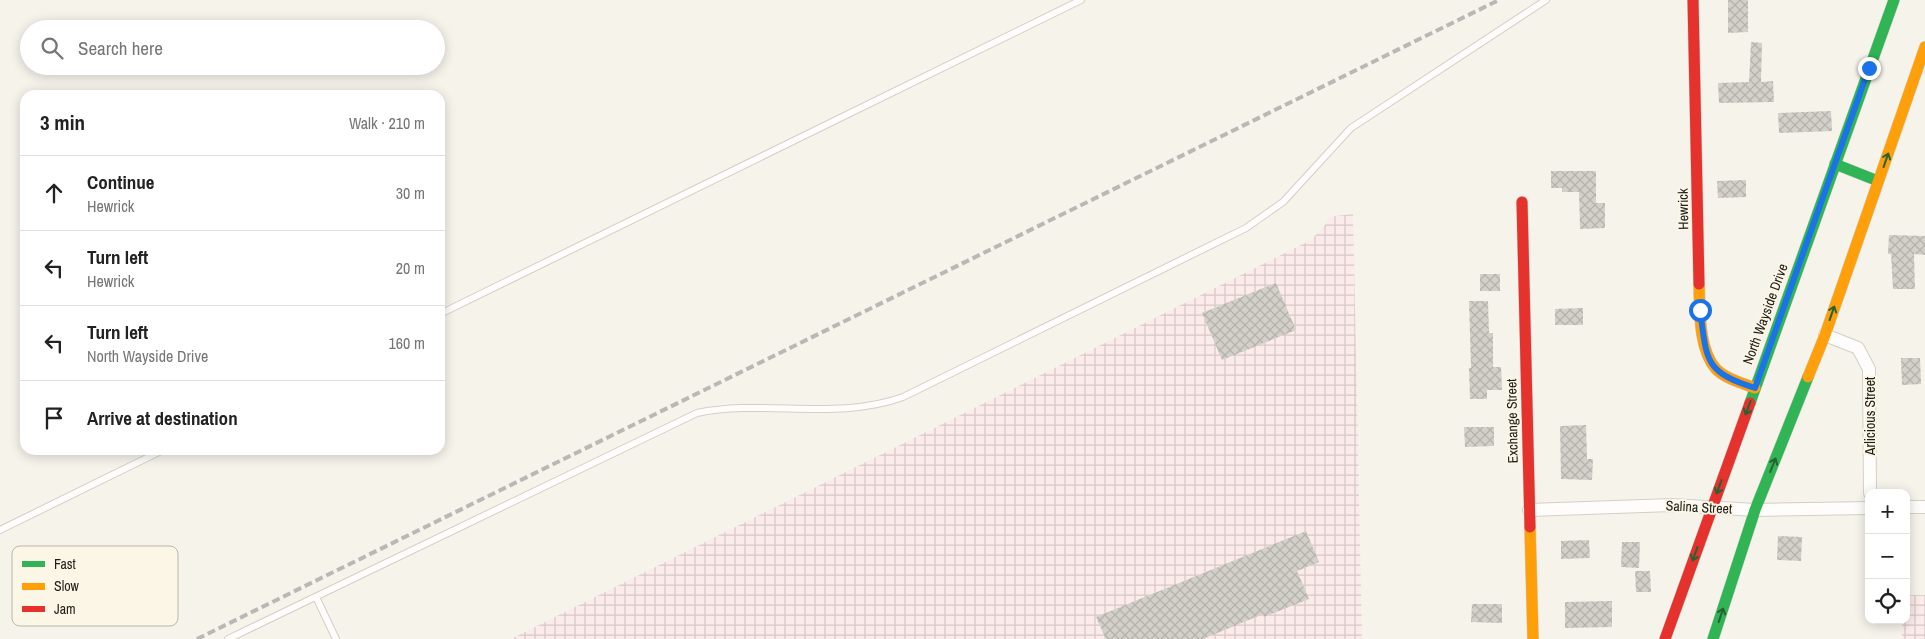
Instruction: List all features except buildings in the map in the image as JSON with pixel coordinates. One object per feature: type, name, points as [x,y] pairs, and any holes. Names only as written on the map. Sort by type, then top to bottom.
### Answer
[{"type":"main road","name":"Hewrick","points":[[1694,0],[1700,310],[1706,353],[1717,372],[1736,382],[1755,388]]},
{"type":"main road","name":"North Wayside Drive","points":[[1665,639],[1894,0]]},
{"type":"main road","points":[[1713,639],[1755,510],[1825,335],[1925,48]]},
{"type":"main road","points":[[1835,164],[1878,181]]},
{"type":"main road","name":"Exchange Street","points":[[1522,202],[1533,639]]},
{"type":"street","name":"Arlicious Street","points":[[1825,335],[1858,348],[1869,369],[1870,489]]},
{"type":"street","name":"Salina Street","points":[[1529,510],[1672,505],[1755,510],[1865,508]]},
{"type":"street","points":[[1910,507],[1925,507]]},
{"type":"lane","points":[[445,312],[1081,0]]},
{"type":"lane","points":[[228,639],[698,413],[745,407],[864,407],[884,404],[903,397],[1246,228],[1283,202],[1351,128],[1546,0]]},
{"type":"lane","points":[[0,530],[153,455]]},
{"type":"lane","points":[[316,597],[336,639]]},
{"type":"shaded area","points":[[1353,214],[1362,639],[511,639],[1311,240],[1325,225],[1328,217]]},
{"type":"shaded area","points":[[1910,595],[1925,595],[1925,639],[1902,639],[1902,624],[1910,624]]},
{"type":"railway","points":[[197,639],[1499,0]]},
{"type":"traffic: fast","points":[[1750,403],[1894,0]]},
{"type":"traffic: fast","points":[[1835,164],[1878,181]]},
{"type":"traffic: fast","points":[[1713,639],[1755,510],[1808,377]]},
{"type":"traffic: slow","points":[[1808,377],[1825,335],[1925,47]]},
{"type":"traffic: slow","points":[[1699,284],[1701,328],[1710,361],[1724,375],[1755,388]]},
{"type":"traffic: slow","points":[[1530,527],[1533,639]]},
{"type":"traffic: jam","points":[[1693,0],[1699,284]]},
{"type":"traffic: jam","points":[[1522,202],[1530,527]]},
{"type":"traffic: jam","points":[[1665,639],[1750,403]]},
{"type":"route","points":[[1700,310],[1706,353],[1717,372],[1736,382],[1755,388],[1869,68]]}]
